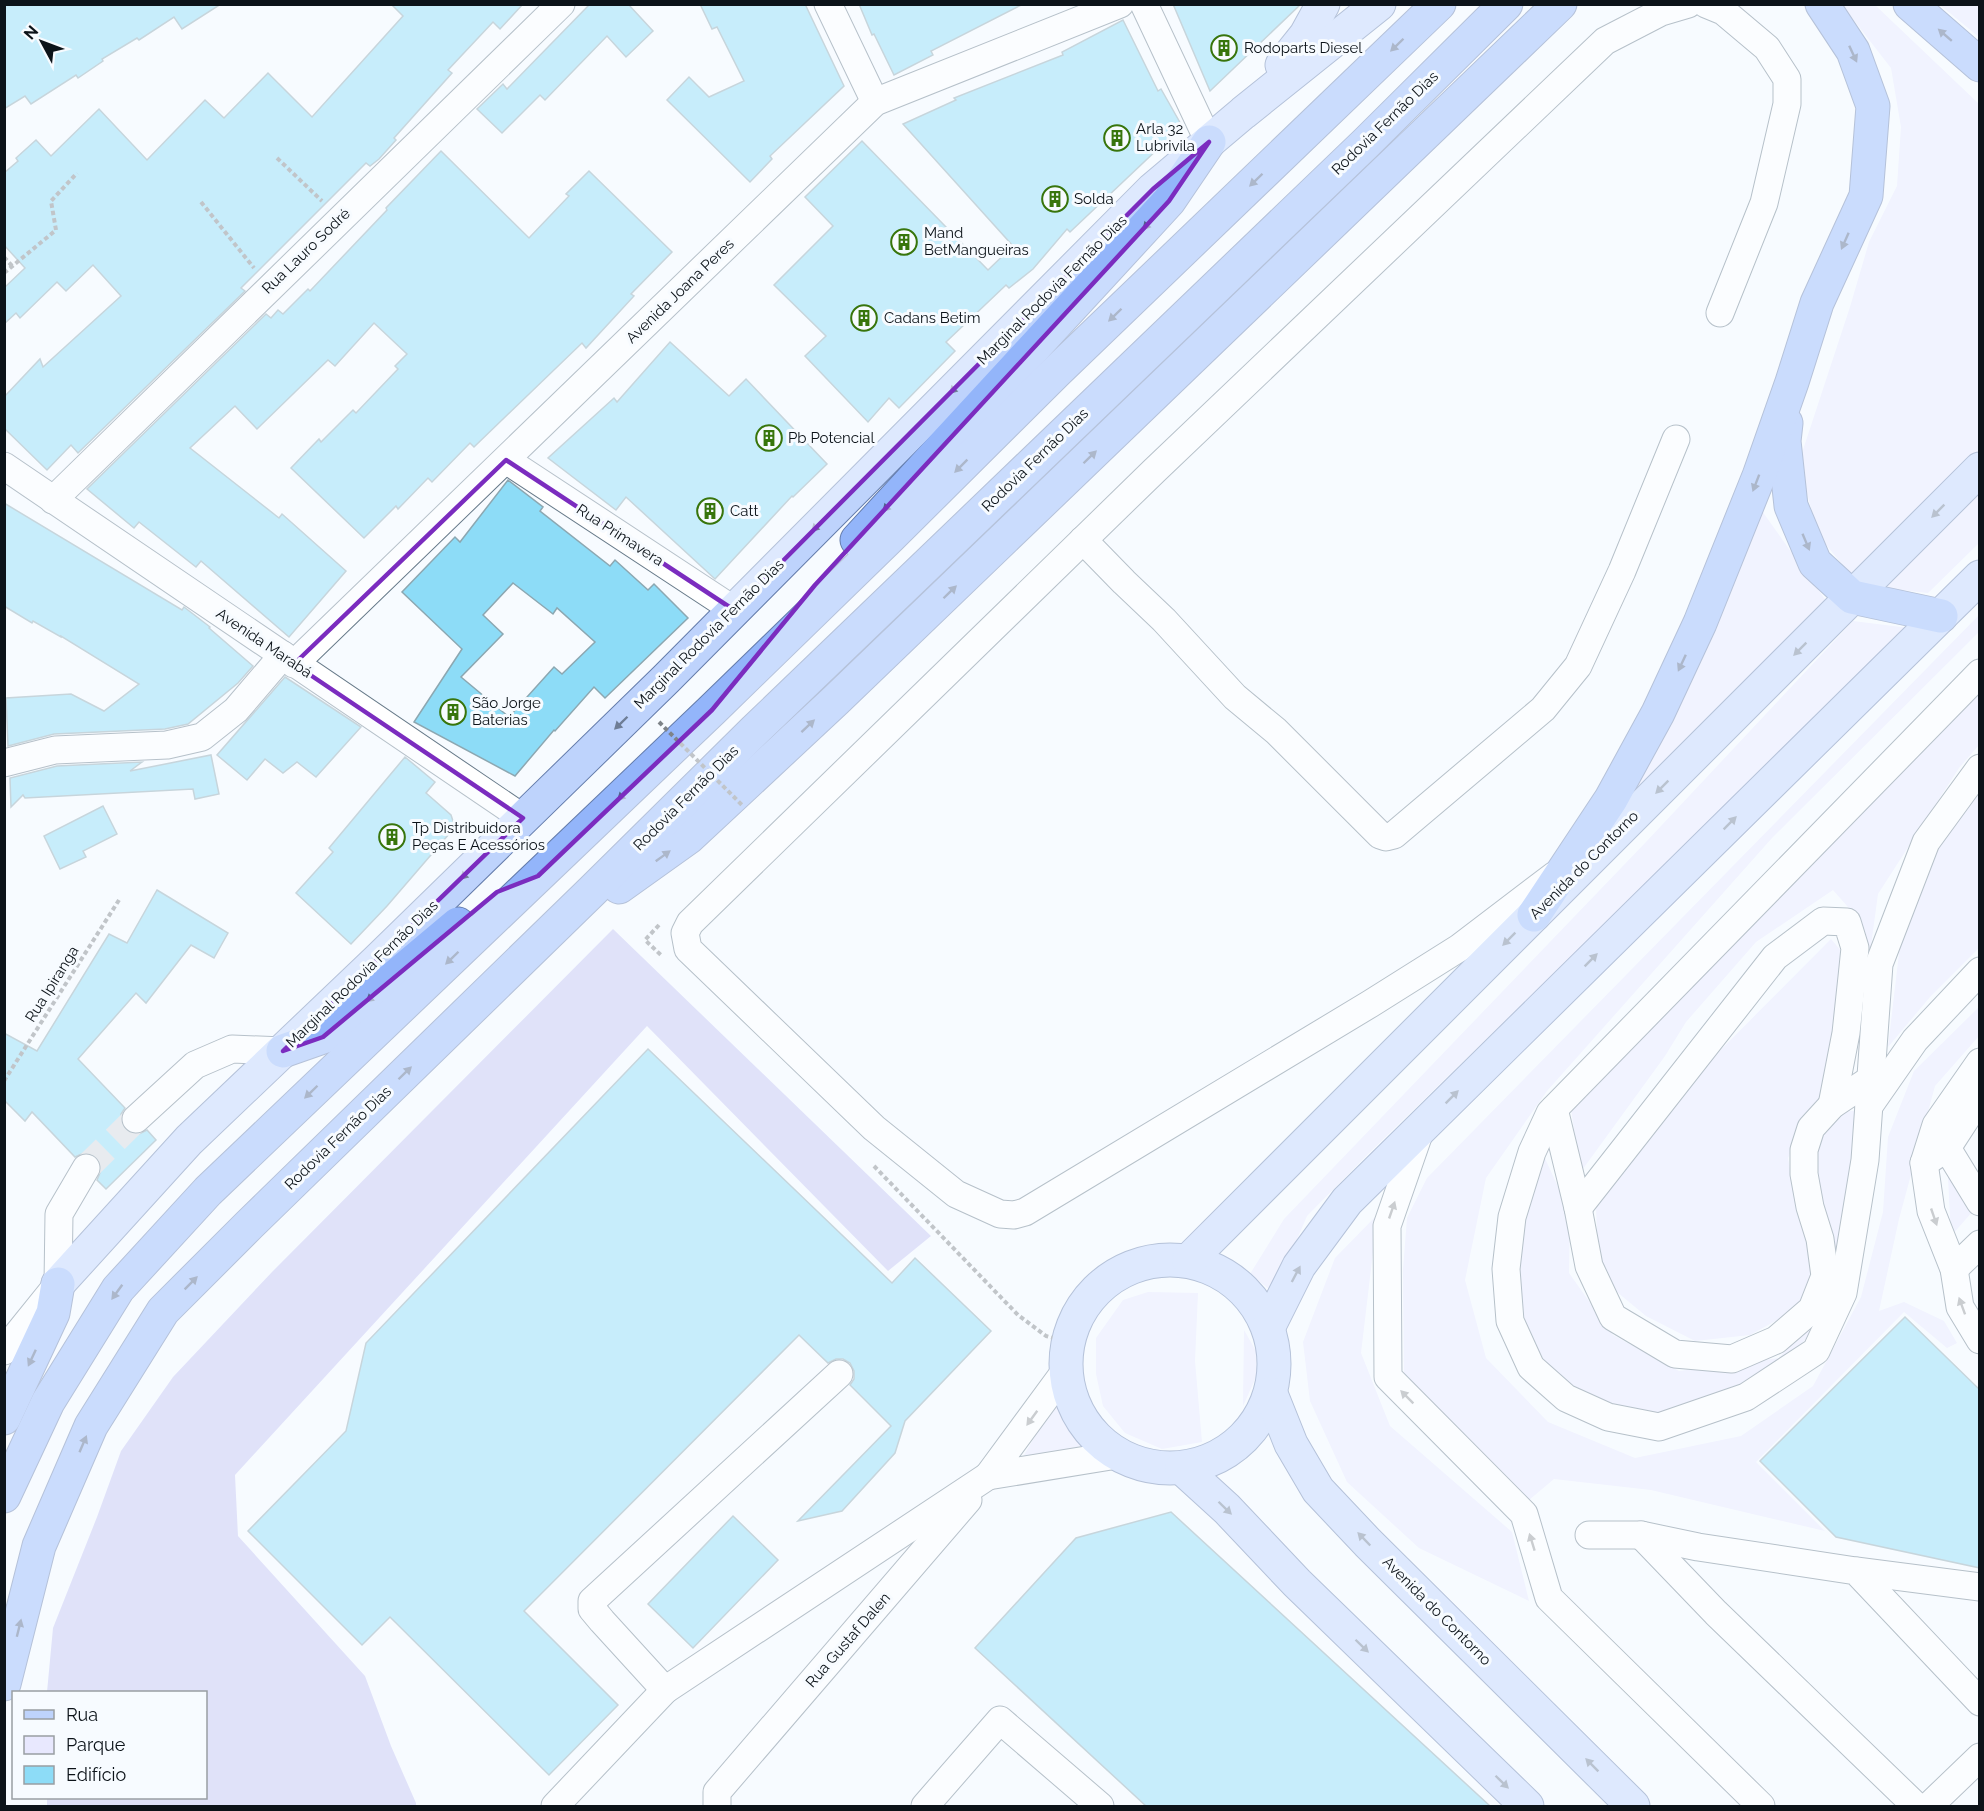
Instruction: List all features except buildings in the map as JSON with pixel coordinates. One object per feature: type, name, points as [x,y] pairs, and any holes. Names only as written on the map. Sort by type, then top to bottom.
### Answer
[{"type":"highway","points":[[4,1496],[48,1402],[118,1289],[208,1191],[712,710],[1056,372],[1439,4]]},
{"type":"highway","name":"Rodovia Fernão Dias","points":[[4,1684],[39,1546],[91,1426],[164,1311],[754,730],[1365,143],[1506,4]]},
{"type":"highway","points":[[1534,915],[1611,799],[1658,713],[1700,623],[1759,476],[1817,303],[1866,196],[1873,106],[1853,51],[1822,4]]},
{"type":"highway","points":[[1910,4],[1980,65]]},
{"type":"highway","points":[[530,951],[689,837],[985,559],[1376,179],[1559,6]]},
{"type":"highway","points":[[712,710],[815,585],[1169,201],[1209,142]]},
{"type":"highway","points":[[1792,382],[1784,441],[1791,506],[1815,563],[1852,597],[1941,616]]},
{"type":"highway","points":[[283,1051],[323,1037],[497,892],[538,876]]},
{"type":"highway","points":[[4,1418],[53,1313],[58,1284]]},
{"type":"main road","points":[[1243,113],[1306,35],[1323,4]]},
{"type":"main road","name":"Marginal Rodovia Fernão Dias","points":[[58,1284],[189,1140],[666,679],[1152,189],[1378,4]]},
{"type":"main road","name":"Avenida do Contorno","points":[[1189,1260],[1980,470]]},
{"type":"main road","points":[[1269,1326],[1299,1266],[1347,1201],[1980,577]]},
{"type":"main road","points":[[1189,1260],[1226,1274],[1252,1296],[1269,1326],[1276,1360],[1271,1394],[1252,1430],[1221,1456],[1182,1468],[1161,1468],[1117,1455],[1084,1423],[1066,1391],[1058,1348],[1084,1305],[1112,1277],[1149,1261],[1189,1260]]},
{"type":"main road","name":"Avenida do Contorno","points":[[1271,1394],[1291,1444],[1318,1490],[1368,1543],[1633,1806]]},
{"type":"main road","points":[[1182,1468],[1227,1509],[1297,1583],[1527,1806]]},
{"type":"street","name":"Rua Lauro Sodré","points":[[53,500],[561,4]]},
{"type":"street","points":[[828,4],[875,102]]},
{"type":"street","name":"Avenida Joana Peres","points":[[4,763],[55,750],[166,745],[202,737],[236,710],[506,460],[875,102],[1120,4]]},
{"type":"street","points":[[1144,4],[1209,142]]},
{"type":"street","points":[[1566,867],[1459,948],[1025,1212],[1014,1215],[1000,1214],[956,1194],[874,1128],[687,949],[685,933],[690,923],[1083,540],[1605,41],[1661,12],[1688,4]]},
{"type":"street","points":[[1706,4],[1723,11],[1767,48],[1787,79],[1787,104],[1764,203],[1720,313]]},
{"type":"street","points":[[1083,540],[1164,620],[1236,697],[1276,731],[1380,835],[1386,837],[1394,835],[1544,709],[1578,666],[1622,571],[1676,439]]},
{"type":"street","name":"Rua Primavera","points":[[506,460],[734,610]]},
{"type":"street","name":"Avenida Marabá","points":[[4,466],[523,818]]},
{"type":"street","points":[[1980,673],[1550,1113],[1532,1152],[1512,1217],[1506,1269],[1510,1321],[1531,1368],[1566,1398],[1608,1417],[1659,1427],[1746,1397],[1816,1351],[1843,1293],[1865,1160],[1879,964],[1926,842],[1980,768]]},
{"type":"street","points":[[1578,1208],[1775,957],[1823,921],[1847,922],[1855,948],[1846,1034],[1832,1105]]},
{"type":"street","points":[[1869,1107],[1915,1040],[1980,972]]},
{"type":"street","points":[[136,1119],[195,1065],[232,1049],[283,1051]]},
{"type":"street","points":[[1980,1062],[1936,1125],[1924,1163],[1931,1211],[1954,1269],[1960,1307],[1980,1340]]},
{"type":"street","points":[[1554,1109],[1578,1208],[1589,1266],[1613,1317],[1675,1354],[1732,1359],[1776,1340],[1812,1309],[1825,1276],[1820,1239],[1810,1207],[1804,1174],[1804,1149],[1811,1128],[1832,1105],[1871,1080]]},
{"type":"street","points":[[1924,1163],[1947,1148],[1980,1097]]},
{"type":"street","points":[[1420,1129],[1387,1226],[1388,1377],[1524,1514],[1549,1598],[1761,1806]]},
{"type":"street","points":[[1947,1148],[1978,1196]]},
{"type":"street","points":[[4,1351],[58,1284],[59,1214],[86,1168]]},
{"type":"street","points":[[1954,1269],[1980,1244]]},
{"type":"street","name":"Rua Gustaf Dalen","points":[[712,1802],[988,1476],[1058,1348]]},
{"type":"street","points":[[665,1690],[592,1609],[592,1600],[839,1374]]},
{"type":"street","points":[[555,1806],[665,1690],[988,1476],[1117,1455]]},
{"type":"street","points":[[1589,1535],[1641,1535],[1698,1547],[1980,1587]]},
{"type":"street","points":[[1641,1535],[1716,1613],[1916,1806]]},
{"type":"street","points":[[1856,1571],[1980,1702]]},
{"type":"street","points":[[925,1806],[1000,1720],[1100,1806]]},
{"type":"street","points":[[1929,1806],[1980,1757]]},
{"type":"path","points":[[277,158],[340,218]]},
{"type":"path","points":[[4,273],[56,231],[51,201],[77,173]]},
{"type":"path","points":[[201,202],[269,288]]},
{"type":"path","points":[[4,257],[12,267]]},
{"type":"path","points":[[659,722],[742,805]]},
{"type":"path","name":"Rua Ipiranga","points":[[4,1081],[119,900]]},
{"type":"highlighted area","points":[[1209,142],[1169,201],[815,585],[712,710],[538,876],[497,892],[323,1037],[283,1051],[523,818],[294,664],[506,460],[734,610],[1153,189]]},
{"type":"green space","points":[[1842,5],[1875,5],[1979,104],[1979,454],[1856,581],[1818,535],[1799,462],[1869,242],[1897,186],[1901,127],[1891,68]]},
{"type":"green space","points":[[1940,5],[1979,5],[1979,37]]},
{"type":"green space","points":[[1979,493],[1979,543],[1928,593],[1885,588]]},
{"type":"green space","points":[[1762,511],[1829,605],[1627,805]]},
{"type":"green space","points":[[1979,615],[1979,632],[1772,838],[1547,1091],[1486,1178],[1465,1280],[1486,1358],[1548,1422],[1635,1458],[1741,1436],[1813,1386],[1861,1297],[1883,1212],[1888,1137],[1914,1071],[1979,1007],[1979,1036],[1935,1086],[1899,1219],[1879,1311],[1904,1302],[1944,1321],[1957,1343],[1947,1348],[1904,1312],[1756,1462],[1825,1531],[1651,1490],[1554,1479],[1529,1500],[1404,1380],[1403,1270],[1407,1218],[1427,1178]]},
{"type":"green space","points":[[1853,621],[1909,628],[1307,1216],[1274,1293],[1250,1274],[1284,1219],[1646,842]]},
{"type":"green space","points":[[1979,690],[1979,745],[1959,768],[1878,894],[1855,1063],[1866,953],[1855,915],[1833,890],[1756,942],[1686,1022],[1665,1056],[1580,1173],[1570,1101]]},
{"type":"green space","points":[[1979,791],[1979,948],[1930,997],[1888,1047],[1902,928],[1923,870],[1965,805]]},
{"type":"green space","points":[[1831,939],[1848,959],[1827,1100],[1804,1122],[1788,1158],[1794,1191],[1807,1230],[1813,1269],[1809,1292],[1792,1312],[1750,1335],[1695,1341],[1646,1316],[1617,1292],[1598,1262],[1596,1207],[1609,1179],[1648,1123]]},
{"type":"green space","points":[[1859,1110],[1835,1299],[1811,1333],[1778,1370],[1671,1420],[1600,1401],[1543,1371],[1518,1311],[1522,1212],[1543,1154],[1570,1213],[1569,1273],[1613,1335],[1679,1371],[1779,1358],[1828,1299],[1810,1145],[1837,1113]]},
{"type":"green space","points":[[1948,1177],[1973,1211],[1951,1236]]},
{"type":"green space","points":[[1375,1217],[1376,1227],[1361,1353],[1390,1426],[1512,1532],[1529,1601],[1419,1548],[1347,1482],[1310,1401],[1303,1342],[1335,1258]]},
{"type":"green space","points":[[1148,1292],[1198,1293],[1195,1361],[1202,1442],[1162,1449],[1125,1433],[1103,1406],[1096,1374],[1096,1338],[1123,1300]]},
{"type":"green space","points":[[1244,1330],[1256,1351],[1257,1375],[1243,1406]]},
{"type":"green space","points":[[1055,1402],[1093,1443],[1020,1462]]},
{"type":"shaded area","points":[[613,929],[931,1236],[888,1271],[647,1026],[235,1475],[238,1536],[365,1676],[416,1806],[47,1806],[47,1799],[207,1799],[207,1691],[47,1691],[53,1628],[121,1451],[173,1377],[272,1272]]},
{"type":"tunnel","points":[[86,1168],[136,1119]]},
{"type":"place","name":"Rodoparts Diesel","points":[[1224,48]]},
{"type":"place","name":"Arla 32 Lubrivila","points":[[1117,138]]},
{"type":"place","name":"Solda","points":[[1055,199]]},
{"type":"place","name":"Mand BetMangueiras","points":[[904,242]]},
{"type":"place","name":"Cadans Betim","points":[[864,318]]},
{"type":"place","name":"Pb Potencial","points":[[769,438]]},
{"type":"place","name":"Catt","points":[[710,511]]},
{"type":"place","name":"São Jorge Baterias","points":[[453,712]]},
{"type":"place","name":"Tp Distribuidora Peças E Acessórios","points":[[392,837]]}]
